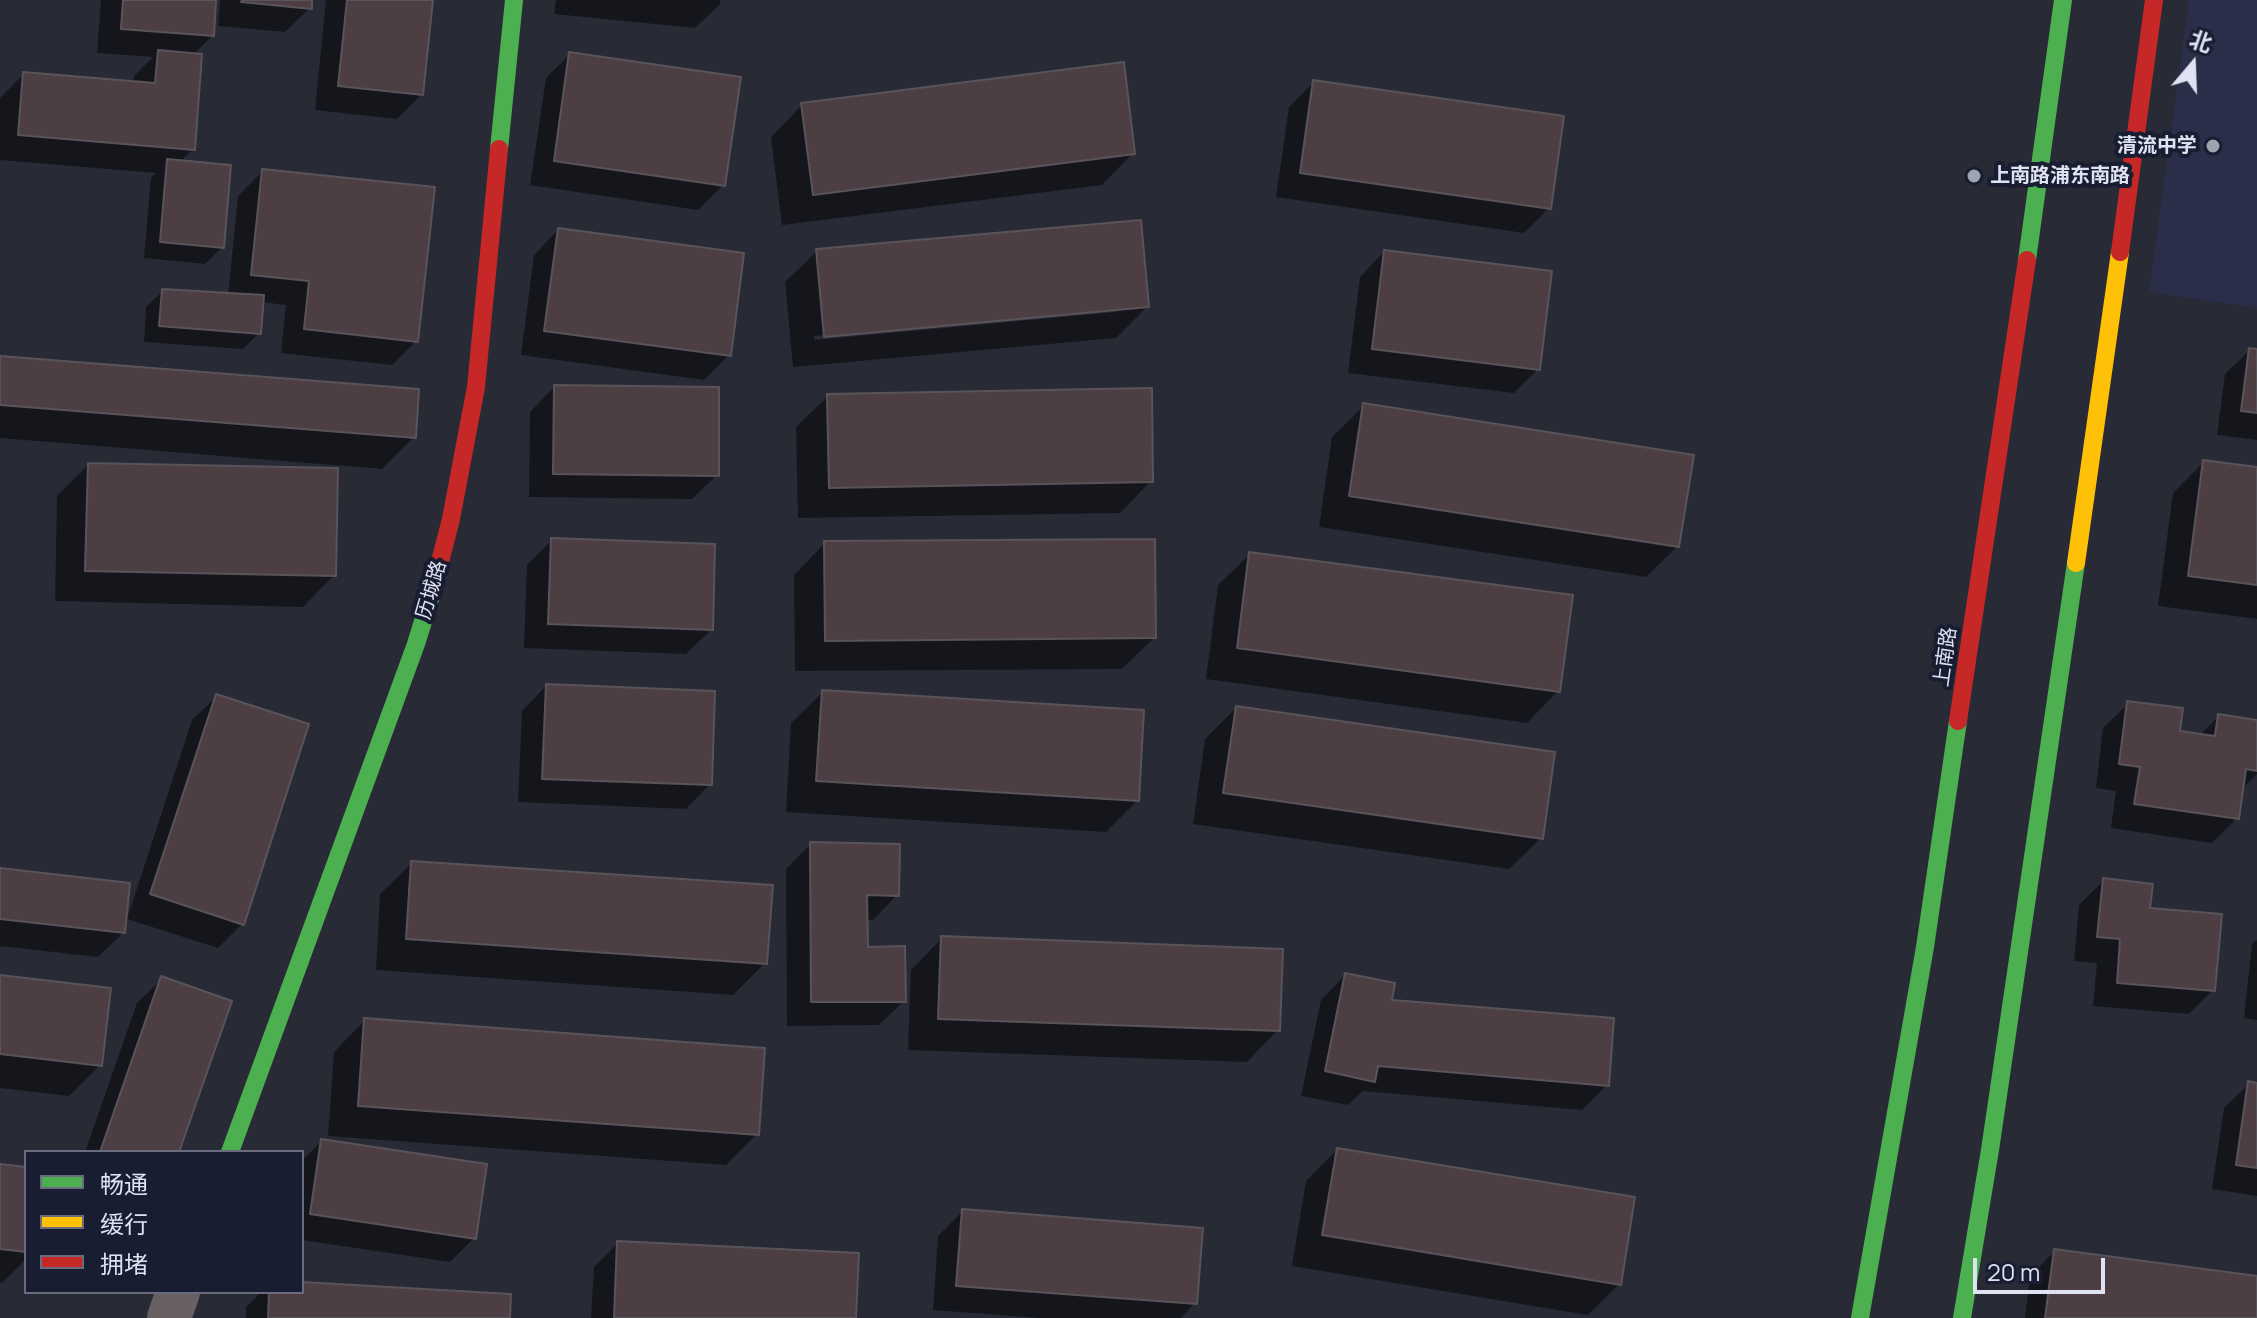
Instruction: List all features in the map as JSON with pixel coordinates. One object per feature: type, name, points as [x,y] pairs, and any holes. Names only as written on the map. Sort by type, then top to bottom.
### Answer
[{"type":"main road","name":"历城路","points":[[231,1150],[416,644],[448,532],[476,387],[514,0]]},
{"type":"main road","name":"上南路","points":[[1860,1318],[1925,947],[2063,0]]},
{"type":"main road","points":[[1962,1318],[1993,1134],[2057,697],[2154,0]]},
{"type":"street","points":[[169,1318],[177,1294]]},
{"type":"shaded area","name":"清流中学","points":[[2189,0],[2257,0],[2257,308],[2149,292]]},
{"type":"building","points":[[123,0],[216,0],[214,36],[121,29]]},
{"type":"building","points":[[312,0],[312,9],[241,2]]},
{"type":"building","points":[[347,0],[433,0],[423,95],[338,86]]},
{"type":"building","points":[[158,50],[202,54],[195,150],[18,135],[23,72],[155,83]]},
{"type":"building","points":[[569,52],[741,77],[725,186],[554,161]]},
{"type":"building","points":[[1124,62],[1135,154],[813,195],[801,103]]},
{"type":"building","points":[[1313,80],[1564,116],[1551,209],[1300,173]]},
{"type":"building","points":[[167,159],[231,165],[224,248],[160,242]]},
{"type":"building","points":[[262,169],[435,187],[418,342],[304,329],[309,281],[251,275]]},
{"type":"building","points":[[1141,220],[1149,307],[824,337],[816,249]]},
{"type":"building","points":[[558,228],[744,253],[731,356],[544,331]]},
{"type":"building","points":[[1384,250],[1552,271],[1540,370],[1372,349]]},
{"type":"building","points":[[162,289],[264,295],[261,334],[159,326]]},
{"type":"building","points":[[2249,348],[2257,349],[2257,413],[2241,411]]},
{"type":"building","points":[[0,356],[419,389],[416,438],[0,405]]},
{"type":"building","points":[[554,385],[719,387],[719,476],[553,474]]},
{"type":"building","points":[[1152,388],[1153,482],[829,488],[827,394]]},
{"type":"building","points":[[1363,403],[1694,455],[1679,547],[1349,496]]},
{"type":"building","points":[[2203,460],[2257,467],[2257,585],[2188,576]]},
{"type":"building","points":[[88,463],[338,468],[336,576],[85,571]]},
{"type":"building","points":[[551,538],[715,544],[713,630],[548,624]]},
{"type":"building","points":[[1155,539],[1156,638],[825,641],[824,541]]},
{"type":"building","points":[[1249,552],[1573,595],[1560,692],[1237,648]]},
{"type":"building","points":[[546,684],[715,691],[712,785],[542,779]]},
{"type":"building","points":[[822,690],[1144,710],[1139,801],[816,781]]},
{"type":"building","points":[[216,694],[309,724],[244,925],[150,894]]},
{"type":"building","points":[[2127,701],[2183,708],[2180,731],[2215,736],[2218,714],[2257,720],[2257,771],[2246,769],[2239,819],[2134,804],[2140,767],[2119,764]]},
{"type":"building","points":[[1236,706],[1555,752],[1543,839],[1223,793]]},
{"type":"building","points":[[810,842],[900,844],[899,896],[867,895],[868,947],[905,946],[906,1002],[811,1002]]},
{"type":"building","points":[[411,861],[773,885],[767,964],[406,939]]},
{"type":"building","points":[[0,868],[130,883],[125,933],[0,919]]},
{"type":"building","points":[[2103,878],[2153,884],[2150,908],[2222,914],[2215,991],[2117,983],[2120,939],[2097,937]]},
{"type":"building","points":[[941,936],[1283,949],[1280,1031],[938,1019]]},
{"type":"building","points":[[1345,973],[1395,983],[1392,1000],[1614,1018],[1609,1086],[1378,1066],[1375,1082],[1325,1071]]},
{"type":"building","points":[[0,975],[111,988],[102,1066],[0,1054]]},
{"type":"building","points":[[161,976],[232,1001],[180,1150],[101,1150]]},
{"type":"building","points":[[364,1018],[765,1048],[759,1135],[358,1106]]},
{"type":"building","points":[[2248,1081],[2257,1083],[2257,1168],[2236,1165]]},
{"type":"building","points":[[321,1139],[487,1164],[476,1239],[310,1214]]},
{"type":"building","points":[[1337,1148],[1635,1197],[1621,1285],[1322,1235]]},
{"type":"building","points":[[0,1164],[24,1167],[24,1252],[0,1249]]},
{"type":"building","points":[[962,1209],[1203,1228],[1197,1304],[956,1286]]},
{"type":"building","points":[[617,1241],[859,1253],[856,1318],[614,1318]]},
{"type":"building","points":[[2054,1249],[2257,1276],[2257,1318],[2045,1318]]},
{"type":"building","points":[[304,1282],[511,1294],[510,1318],[268,1318],[269,1294],[304,1294]]},
{"type":"traffic: fast","points":[[499,149],[514,0]]},
{"type":"traffic: fast","points":[[2027,260],[2063,0]]},
{"type":"traffic: fast","points":[[1962,1318],[1990,1150],[2076,563]]},
{"type":"traffic: fast","points":[[231,1150],[416,644],[433,589]]},
{"type":"traffic: fast","points":[[1860,1318],[1925,947],[1958,721]]},
{"type":"traffic: slow","points":[[2076,563],[2120,252]]},
{"type":"traffic: jam","points":[[2120,252],[2154,0]]},
{"type":"traffic: jam","points":[[433,589],[451,519],[476,387],[499,149]]},
{"type":"traffic: jam","points":[[1958,721],[2027,260]]},
{"type":"place","name":"清流中学","points":[[2213,146]]},
{"type":"place","name":"上南路浦东南路","points":[[1974,176]]}]
